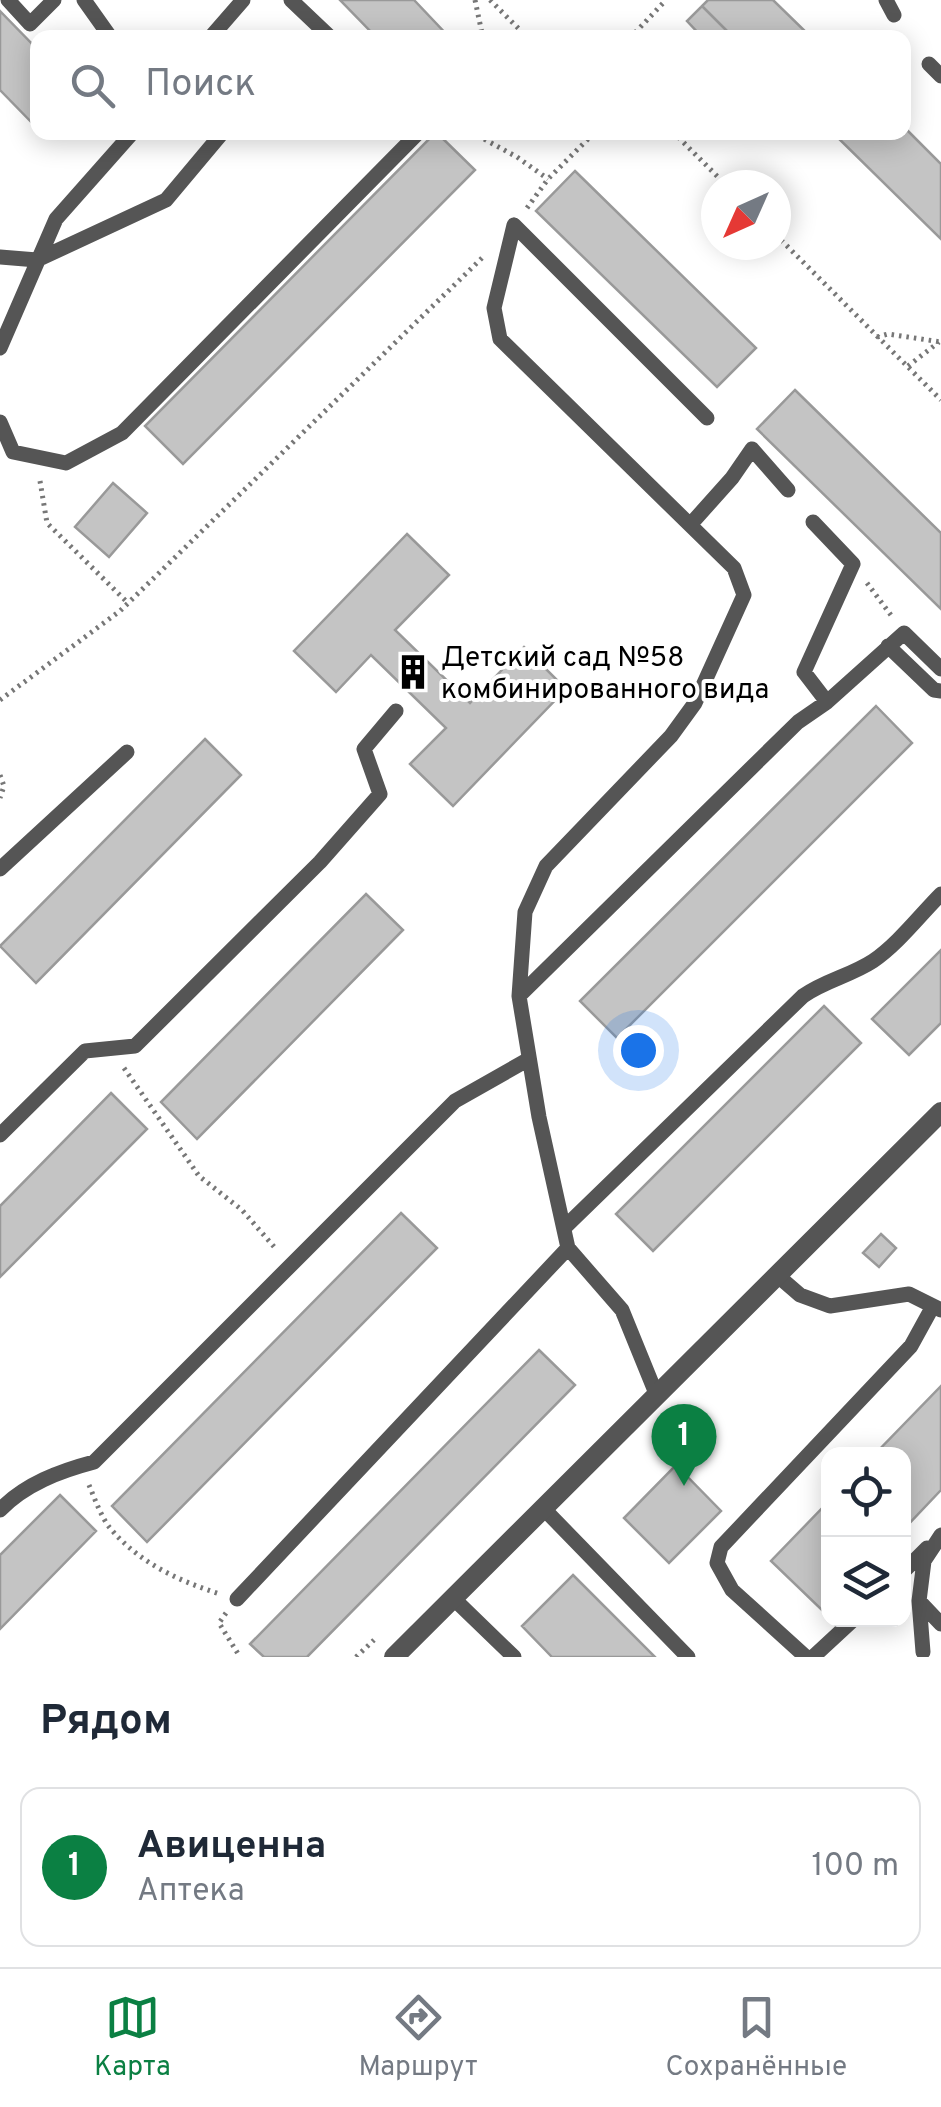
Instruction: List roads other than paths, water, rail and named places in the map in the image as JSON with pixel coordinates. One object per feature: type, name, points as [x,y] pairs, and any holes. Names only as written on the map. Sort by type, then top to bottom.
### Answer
[{"type":"street","points":[[394,1657],[941,1112]]},
{"type":"lane","points":[[8,0],[36,30]]},
{"type":"lane","points":[[30,24],[54,0]]},
{"type":"lane","points":[[84,0],[106,30]]},
{"type":"lane","points":[[217,30],[243,0]]},
{"type":"lane","points":[[292,0],[316,30]]},
{"type":"lane","points":[[0,348],[56,219],[126,140]]},
{"type":"lane","points":[[0,256],[38,260],[166,200],[216,140]]},
{"type":"lane","points":[[0,422],[13,452],[66,463],[122,434],[412,140]]},
{"type":"lane","points":[[658,1396],[622,1310],[568,1248],[519,996],[525,912],[546,866],[671,736],[695,702],[744,595],[734,568],[500,339],[494,308],[514,225],[706,418]]},
{"type":"lane","points":[[690,524],[752,450],[788,490]]},
{"type":"lane","points":[[812,522],[853,564],[804,672],[827,702]]},
{"type":"lane","points":[[519,996],[798,722],[827,702],[904,632],[941,669]]},
{"type":"lane","points":[[888,646],[934,690],[941,691]]},
{"type":"lane","points":[[0,1135],[85,1051],[135,1046],[320,862],[380,794],[364,750],[396,711]]},
{"type":"lane","points":[[0,868],[127,752]]},
{"type":"lane","points":[[564,1228],[803,996],[826,980],[852,974],[879,957],[941,894]]},
{"type":"lane","points":[[0,1510],[10,1499],[59,1471],[94,1462],[456,1101],[530,1059]]},
{"type":"lane","points":[[237,1599],[568,1248]]},
{"type":"lane","points":[[778,1276],[800,1295],[830,1306],[909,1294],[937,1308],[911,1346],[721,1547],[716,1564],[732,1590],[810,1657],[844,1627]]},
{"type":"lane","points":[[544,1509],[688,1657]]},
{"type":"lane","points":[[911,1564],[939,1537]]},
{"type":"lane","points":[[922,1655],[919,1601],[924,1562],[939,1537]]},
{"type":"lane","points":[[453,1598],[514,1657]]},
{"type":"lane","points":[[919,1601],[941,1624]]},
{"type":"place","name":"Детский сад №58 комбинированного вида","points":[[413,672]]},
{"type":"place","name":"Авиценна","points":[[684,1486]]}]
